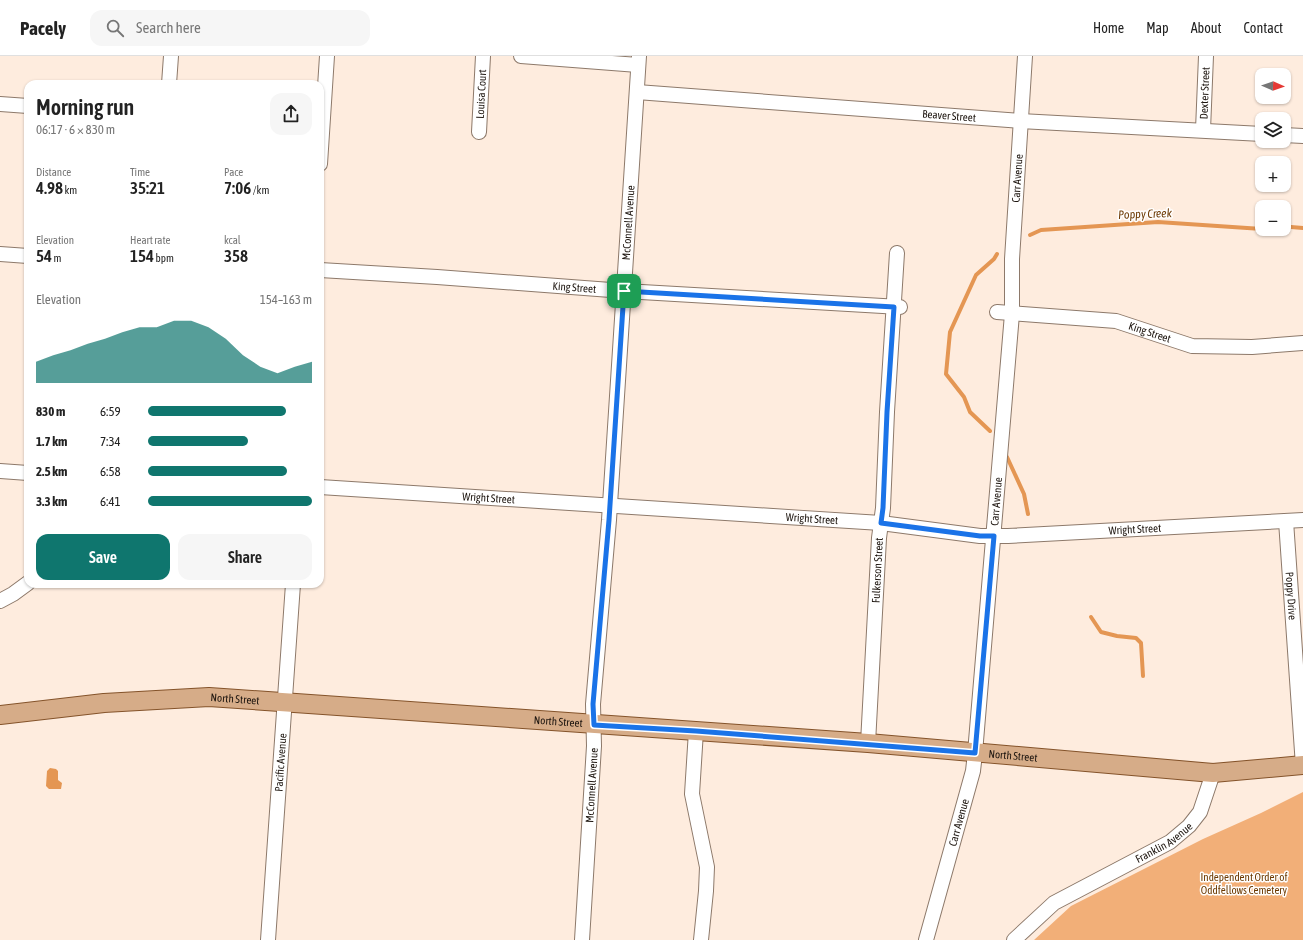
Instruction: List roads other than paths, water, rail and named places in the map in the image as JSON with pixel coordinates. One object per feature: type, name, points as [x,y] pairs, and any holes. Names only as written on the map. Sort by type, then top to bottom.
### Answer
[{"type":"main road","name":"North Street","points":[[0,716],[104,703],[209,697],[868,744],[1212,773]]},
{"type":"main road","points":[[1212,773],[1303,766]]},
{"type":"street","points":[[169,80],[171,56]]},
{"type":"street","points":[[324,102],[327,56]]},
{"type":"street","name":"Louisa Court","points":[[478,132],[483,56]]},
{"type":"street","points":[[520,56],[639,60]]},
{"type":"street","name":"Carr Avenue","points":[[926,940],[973,771],[1012,314],[1012,259],[1025,56]]},
{"type":"street","name":"Dexter Street","points":[[1202,130],[1206,56]]},
{"type":"street","name":"McConnell Avenue","points":[[582,940],[594,746],[593,704],[610,506],[639,60]]},
{"type":"street","name":"Beaver Street","points":[[637,92],[1020,121],[1255,134]]},
{"type":"street","points":[[0,104],[24,106]]},
{"type":"street","points":[[1291,135],[1303,136]]},
{"type":"street","name":"Fulkerson Street","points":[[868,744],[883,508],[887,412],[897,307],[898,253]]},
{"type":"street","points":[[0,254],[24,256]]},
{"type":"street","name":"King Street","points":[[324,270],[624,291],[897,307]]},
{"type":"street","name":"King Street","points":[[997,312],[1116,321],[1192,346],[1252,347],[1303,343]]},
{"type":"street","points":[[0,471],[24,473]]},
{"type":"street","name":"Wright Street","points":[[324,487],[881,523],[980,536],[1303,520]]},
{"type":"street","name":"Poppy Drive","points":[[1286,521],[1303,766]]},
{"type":"street","points":[[0,600],[13,594],[24,586]]},
{"type":"street","name":"Pacific Avenue","points":[[268,940],[286,702],[293,588]]},
{"type":"street","points":[[696,731],[692,794],[707,867],[701,940]]},
{"type":"street","name":"Franklin Avenue","points":[[1014,940],[1054,903],[1170,842],[1189,826],[1200,812],[1212,773]]},
{"type":"waterway","name":"Poppy Creek","points":[[1030,235],[1041,230],[1158,222],[1255,229]]},
{"type":"waterway","name":"Poppy Creek","points":[[1291,227],[1303,228]]},
{"type":"waterway","name":"Poppy Creek","points":[[990,431],[970,412],[964,397],[946,374],[950,332],[976,275],[994,259],[997,254]]},
{"type":"waterway","name":"Poppy Creek","points":[[1007,457],[1024,494],[1028,514]]},
{"type":"waterway","name":"Poppy Creek","points":[[1091,617],[1101,632],[1117,636],[1136,638],[1141,643],[1143,676]]},
{"type":"park label","name":"Independent Order of Oddfellows Cemetery","points":[[1244,883]]}]
